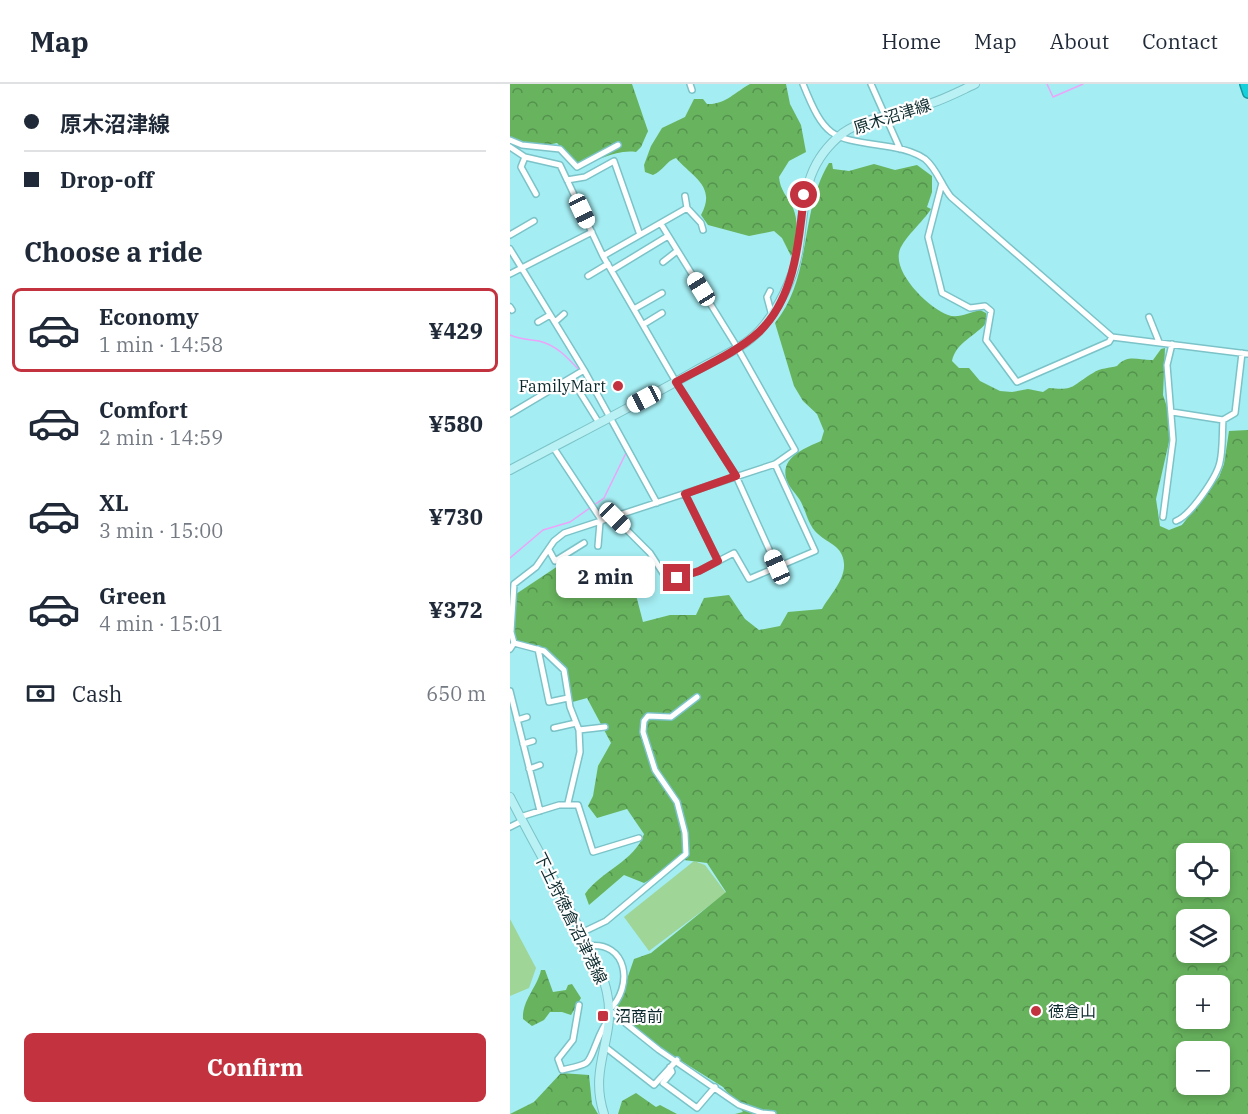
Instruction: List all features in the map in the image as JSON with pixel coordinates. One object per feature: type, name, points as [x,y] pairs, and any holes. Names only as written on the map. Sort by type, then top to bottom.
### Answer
[{"type":"highway","points":[[1245,84],[1248,93]]},
{"type":"main road","name":"原木沼津線","points":[[510,470],[676,382],[759,332],[772,316],[797,254],[804,195],[812,174],[838,138],[857,126],[932,103],[975,84]]},
{"type":"main road","name":"下土狩徳倉沼津港線","points":[[510,797],[604,981],[609,1019],[597,1072],[599,1099],[604,1114]]},
{"type":"street","points":[[803,84],[821,124],[838,138],[900,149],[925,160],[957,203],[1112,337],[1245,353],[1235,413],[1223,420],[1172,412]]},
{"type":"street","points":[[871,84],[900,149]]},
{"type":"street","points":[[510,140],[522,145],[560,149],[577,167],[587,164],[618,145]]},
{"type":"street","points":[[510,147],[525,157],[558,163],[603,256],[676,382],[736,476],[777,567]]},
{"type":"street","points":[[525,157],[521,167],[536,194]]},
{"type":"street","points":[[567,180],[585,177],[614,161],[640,235]]},
{"type":"street","points":[[942,183],[928,231],[932,259],[943,296],[970,308],[985,306],[992,311],[985,337],[978,342]]},
{"type":"street","points":[[685,196],[687,208],[701,223],[703,230]]},
{"type":"street","points":[[603,256],[687,208]]},
{"type":"street","points":[[510,235],[534,221]]},
{"type":"street","points":[[510,649],[514,643],[511,632],[512,581],[536,567],[554,541],[564,533],[775,464],[795,450],[737,347],[661,224]]},
{"type":"street","points":[[510,274],[592,232]]},
{"type":"street","points":[[612,270],[646,252],[668,236]]},
{"type":"street","points":[[510,249],[555,322],[606,419],[657,503]]},
{"type":"street","points":[[663,262],[678,250]]},
{"type":"street","points":[[588,276],[608,264]]},
{"type":"street","points":[[770,291],[768,297],[772,316]]},
{"type":"street","points":[[634,309],[662,293]]},
{"type":"street","points":[[644,324],[662,313]]},
{"type":"street","points":[[555,322],[564,314]]},
{"type":"street","points":[[538,322],[550,315]]},
{"type":"street","points":[[1149,317],[1159,342]]},
{"type":"street","points":[[985,337],[1006,368],[1020,382],[1109,342],[1112,337]]},
{"type":"street","points":[[1163,517],[1167,473],[1172,454],[1172,412],[1167,365],[1172,344]]},
{"type":"street","points":[[989,357],[994,352]]},
{"type":"street","points":[[1001,373],[1006,368]]},
{"type":"street","points":[[510,414],[582,372]]},
{"type":"street","points":[[572,378],[606,419]]},
{"type":"street","points":[[1176,522],[1182,519],[1217,472],[1223,420]]},
{"type":"street","points":[[553,447],[601,522],[598,546]]},
{"type":"street","points":[[615,518],[650,553],[668,581],[699,571],[734,553],[749,579],[815,551],[775,464]]},
{"type":"street","points":[[685,494],[718,561]]},
{"type":"street","points":[[549,550],[555,561],[584,543]]},
{"type":"street","points":[[514,643],[544,651],[564,670],[568,698],[579,730],[580,752],[568,803]]},
{"type":"street","points":[[538,649],[549,702],[568,698]]},
{"type":"street","points":[[519,692],[511,693],[540,811]]},
{"type":"street","points":[[581,933],[606,921],[686,854],[686,832],[677,802],[656,770],[643,732],[644,721],[648,716],[675,715],[697,697]]},
{"type":"street","points":[[517,720],[528,717]]},
{"type":"street","points":[[554,728],[576,723]]},
{"type":"street","points":[[579,730],[605,727]]},
{"type":"street","points":[[523,744],[533,741]]},
{"type":"street","points":[[529,769],[540,765]]},
{"type":"street","points":[[510,827],[521,819],[540,811],[568,803],[578,805],[592,852],[639,838]]},
{"type":"street","points":[[587,946],[606,948],[620,958],[624,965],[624,984],[615,1004],[609,1010],[659,1050],[677,1060],[739,1105],[762,1113],[773,1114]]},
{"type":"street","points":[[579,1005],[573,1041],[558,1059],[562,1070],[585,1064],[591,1059],[600,1029],[609,1019]]},
{"type":"street","points":[[604,1046],[654,1085],[677,1060]]},
{"type":"street","points":[[670,1067],[672,1072],[663,1083],[697,1108],[715,1087]]},
{"type":"green space","points":[[510,84],[632,84],[648,131],[641,147],[636,152],[620,153],[576,163],[557,143],[533,148],[510,138]]},
{"type":"green space","points":[[750,84],[786,84],[790,104],[801,125],[806,152],[789,161],[779,177],[796,219],[796,239],[791,256],[782,238],[774,231],[749,236],[708,225],[701,215],[706,197],[704,189],[676,158],[653,175],[645,172],[644,165],[651,146],[662,128],[685,117],[694,99],[703,99],[707,104],[713,104],[730,97]]},
{"type":"green space","points":[[829,163],[832,163],[833,169],[849,171],[874,164],[895,170],[917,165],[932,176],[932,192],[927,207],[931,209],[904,242],[899,253],[899,262],[902,271],[915,290],[940,311],[956,316],[980,310],[986,313],[987,322],[962,344],[954,354],[952,361],[959,368],[969,368],[980,381],[1000,391],[1012,392],[1028,389],[1043,392],[1049,388],[1069,388],[1096,371],[1117,366],[1125,360],[1134,358],[1153,360],[1161,349],[1165,348],[1163,395],[1169,413],[1169,442],[1156,499],[1160,526],[1169,530],[1182,525],[1219,477],[1224,464],[1229,431],[1248,430],[1248,1114],[735,1114],[743,1112],[723,1087],[654,1044],[616,1011],[634,959],[651,953],[726,892],[707,863],[684,860],[644,883],[624,875],[589,905],[585,894],[633,852],[644,834],[627,809],[597,818],[588,806],[593,796],[598,766],[611,743],[587,698],[569,703],[564,676],[557,659],[542,649],[514,643],[513,596],[558,566],[572,562],[581,569],[593,566],[605,572],[627,559],[644,572],[645,586],[636,595],[643,622],[670,615],[696,615],[704,598],[729,595],[745,619],[759,630],[780,626],[788,612],[822,609],[842,576],[843,558],[835,546],[812,527],[801,502],[787,481],[785,471],[787,464],[796,454],[821,441],[824,431],[817,414],[803,401],[794,386],[775,323],[787,305],[795,285],[813,202]]},
{"type":"green space","points":[[694,861],[705,865],[726,893],[649,951],[624,917]]},
{"type":"green space","points":[[510,919],[536,968],[529,988],[510,996]]},
{"type":"green space","points":[[541,970],[545,970],[553,992],[566,990],[568,985],[572,984],[581,998],[571,1015],[550,1012],[544,1020],[532,1026],[523,1019],[523,1012]]},
{"type":"green space","points":[[561,1073],[589,1075],[592,1104],[598,1114],[510,1114],[534,1102]]},
{"type":"green space","points":[[636,1093],[656,1107],[660,1105],[677,1114],[618,1114],[622,1101]]},
{"type":"waterway","points":[[1047,84],[1053,97],[1083,84]]},
{"type":"waterway","points":[[510,335],[551,345],[579,370]]},
{"type":"waterway","points":[[582,373],[606,416]]},
{"type":"waterway","points":[[510,558],[543,530],[570,522],[604,498],[626,453],[608,420]]},
{"type":"place","name":"FamilyMart","points":[[618,386]]},
{"type":"place","name":"徳倉山","points":[[1036,1011]]},
{"type":"place","name":"沼商前","points":[[603,1016]]},
{"type":"route","points":[[677,578],[699,571],[718,561],[685,494],[736,476],[676,382],[759,332],[772,316],[797,254],[804,195]]}]
